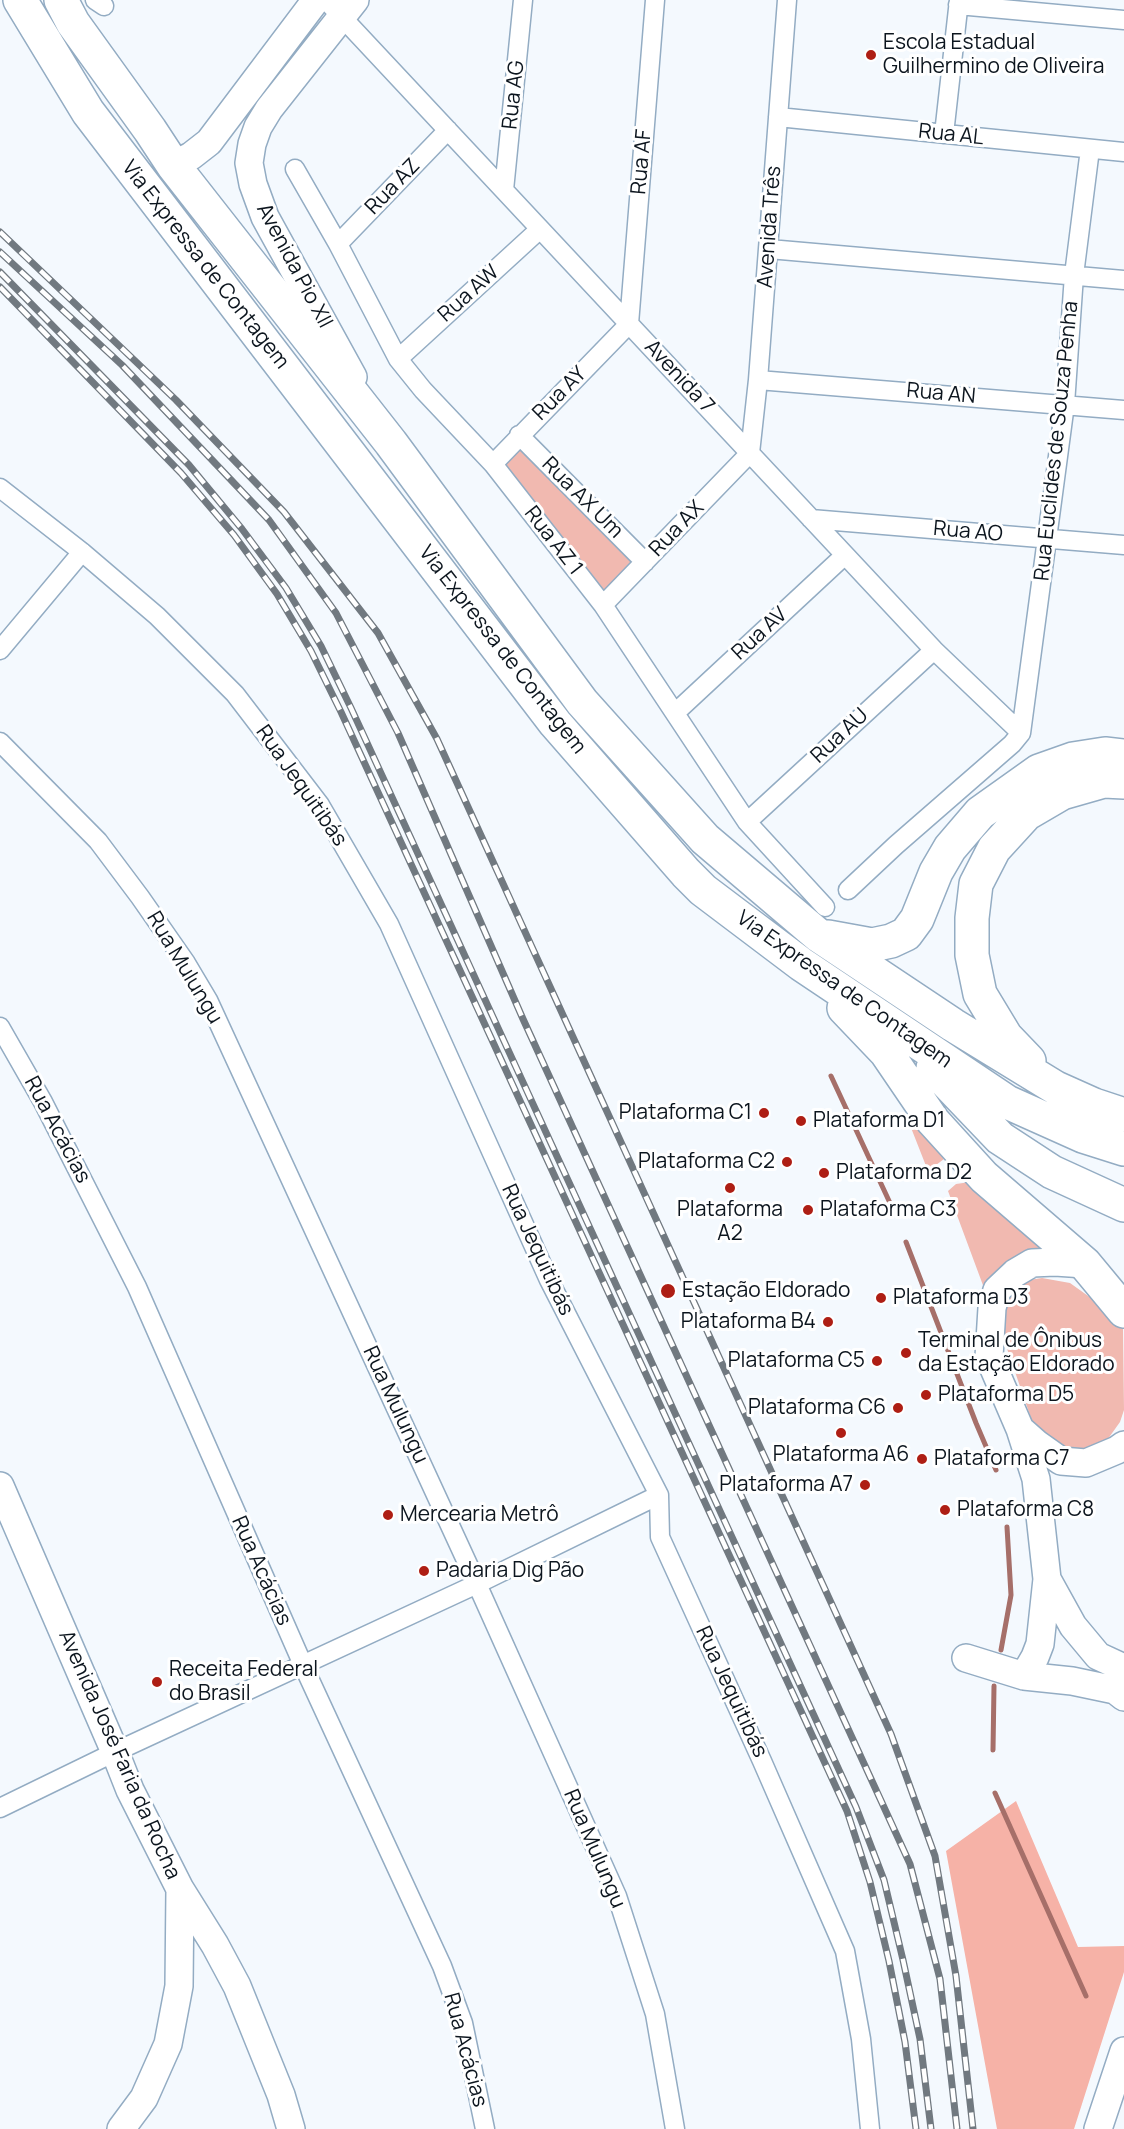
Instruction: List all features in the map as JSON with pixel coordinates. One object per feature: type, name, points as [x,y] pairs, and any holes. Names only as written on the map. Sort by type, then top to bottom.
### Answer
[{"type":"highway","name":"Via Expressa de Contagem","points":[[20,0],[88,112],[555,723],[703,890],[801,964],[1007,1102],[1083,1136],[1124,1149]]},
{"type":"highway","name":"Via Expressa de Contagem","points":[[60,0],[73,23],[173,165],[390,443],[582,702],[705,839],[822,921],[953,1025],[1056,1088],[1124,1115]]},
{"type":"highway","points":[[822,921],[872,945],[891,941],[906,934],[917,919],[936,872],[950,848],[980,813],[1039,771],[1073,759],[1105,754],[1124,756]]},
{"type":"highway","points":[[1056,1088],[1006,1037],[980,994],[972,955],[972,918],[976,884],[993,849],[1026,814],[1062,793],[1104,781],[1124,782]]},
{"type":"highway","points":[[801,964],[886,1052],[933,1121],[984,1177],[1085,1264],[1124,1311]]},
{"type":"highway","points":[[888,1022],[1000,1138],[1052,1172],[1124,1205]]},
{"type":"main road","points":[[173,165],[191,156],[209,142],[316,0]]},
{"type":"main road","name":"Avenida Pio XII","points":[[341,6],[258,127],[249,163],[253,184],[265,217],[390,443]]},
{"type":"main road","points":[[1024,1676],[1040,1644],[1047,1579],[1036,1479],[1020,1430],[989,1357],[992,1308],[997,1290],[1015,1273],[1032,1263],[1085,1264]]},
{"type":"main road","points":[[1020,1430],[1061,1461],[1086,1463],[1124,1445]]},
{"type":"main road","name":"Avenida José Faria da Rocha","points":[[0,1486],[130,1790],[180,1888],[179,1986],[168,2044],[144,2098],[120,2129]]},
{"type":"main road","points":[[1047,1579],[1073,1626],[1098,1656],[1124,1668]]},
{"type":"main road","points":[[966,1658],[1024,1676],[1072,1681],[1115,1690],[1124,1697]]},
{"type":"main road","points":[[180,1888],[215,1944],[237,1986],[281,2095],[291,2129]]},
{"type":"main road","points":[[1098,2129],[1124,2051]]},
{"type":"street","name":"Rua AG","points":[[504,190],[523,0]]},
{"type":"street","name":"Rua AF","points":[[629,324],[655,0]]},
{"type":"street","name":"Avenida Três","points":[[750,453],[769,249],[788,0]]},
{"type":"street","points":[[944,134],[958,3],[1124,20]]},
{"type":"street","name":"Avenida 7","points":[[341,6],[448,130],[811,519],[934,650],[1021,733]]},
{"type":"street","name":"Rua AL","points":[[778,117],[1124,152]]},
{"type":"street","name":"Rua AZ","points":[[338,244],[448,130]]},
{"type":"street","name":"Rua Euclides de Souza Penha","points":[[1021,733],[1065,404],[1074,275],[1089,149]]},
{"type":"street","name":"Rua AZ 1","points":[[295,169],[338,244],[398,359],[423,390],[493,464],[603,605],[747,822],[822,921]]},
{"type":"street","name":"Rua AW","points":[[398,359],[540,229]]},
{"type":"street","points":[[769,249],[1124,280]]},
{"type":"street","name":"Rua AY","points":[[493,464],[629,324]]},
{"type":"street","name":"Rua AN","points":[[758,380],[1124,410]]},
{"type":"street","name":"Rua AX Um","points":[[519,435],[645,562]]},
{"type":"street","name":"Rua AX","points":[[603,605],[750,453]]},
{"type":"street","name":"Rua Jequitibás","points":[[0,488],[82,552],[157,616],[236,694],[320,805],[389,924],[549,1280],[659,1495],[660,1537],[767,1771],[845,1951],[861,2039],[870,2129]]},
{"type":"street","name":"Rua AO","points":[[811,519],[1124,545]]},
{"type":"street","points":[[0,650],[82,552]]},
{"type":"street","name":"Rua AV","points":[[675,713],[845,555]]},
{"type":"street","name":"Rua AU","points":[[747,822],[934,650]]},
{"type":"street","points":[[848,890],[1012,744],[1021,733]]},
{"type":"street","name":"Rua Mulungu","points":[[0,742],[98,841],[153,916],[208,1000],[477,1584],[617,1896],[655,2014],[675,2129]]},
{"type":"street","name":"Rua Acácias","points":[[0,1027],[43,1102],[137,1287],[303,1665],[442,1966],[463,2023],[485,2129]]},
{"type":"street","points":[[0,1808],[115,1752],[477,1584],[659,1495]]},
{"type":"shaded area","points":[[519,436],[643,562],[603,603],[495,461]]},
{"type":"shaded area","points":[[906,1115],[944,1159],[928,1171]]},
{"type":"shaded area","points":[[970,1182],[1055,1251],[984,1288],[948,1191],[956,1184]]},
{"type":"shaded area","points":[[1042,1278],[1070,1283],[1105,1308],[1123,1328],[1124,1410],[1120,1422],[1105,1443],[1085,1452],[1064,1450],[1033,1424],[1004,1340],[1004,1296],[1016,1282]]},
{"type":"shaded area","points":[[1016,1801],[1078,1947],[1124,1946],[1124,1972],[1074,2129],[997,2129],[946,1851]]},
{"type":"waterway","points":[[831,1076],[890,1203]]},
{"type":"waterway","points":[[906,1242],[996,1470]]},
{"type":"waterway","points":[[1001,1650],[1011,1595],[1007,1527]]},
{"type":"waterway","points":[[993,1750],[994,1686]]},
{"type":"waterway","points":[[995,1793],[1086,1996]]},
{"type":"railway","points":[[0,232],[176,400],[284,512],[378,633],[437,739],[891,1734],[935,1856],[956,1976],[973,2129]]},
{"type":"railway","points":[[0,252],[122,365],[269,520],[336,613],[398,733],[523,1019],[910,1864],[940,1979],[957,2129]]},
{"type":"railway","points":[[0,272],[189,465],[242,529],[286,588],[321,646],[856,1807],[884,1880],[903,1960],[920,2039],[931,2129]]},
{"type":"railway","points":[[0,287],[181,473],[234,535],[277,594],[311,651],[847,1811],[870,1882],[889,1961],[905,2042],[916,2129]]},
{"type":"place","name":"Escola Estadual Guilhermino de Oliveira","points":[[871,55]]},
{"type":"place","name":"Plataforma C1","points":[[764,1113]]},
{"type":"place","name":"Plataforma D1","points":[[801,1121]]},
{"type":"place","name":"Plataforma C2","points":[[787,1162]]},
{"type":"place","name":"Plataforma D2","points":[[824,1173]]},
{"type":"place","name":"Plataforma A2","points":[[730,1188]]},
{"type":"place","name":"Plataforma C3","points":[[808,1210]]},
{"type":"place","name":"Estação Eldorado","points":[[668,1291]]},
{"type":"place","name":"Plataforma D3","points":[[881,1298]]},
{"type":"place","name":"Plataforma B4","points":[[828,1322]]},
{"type":"place","name":"Terminal de Ônibus da Estação Eldorado","points":[[906,1353]]},
{"type":"place","name":"Plataforma C5","points":[[877,1361]]},
{"type":"place","name":"Plataforma D5","points":[[926,1395]]},
{"type":"place","name":"Plataforma C6","points":[[898,1408]]},
{"type":"place","name":"Plataforma A6","points":[[841,1433]]},
{"type":"place","name":"Plataforma C7","points":[[922,1459]]},
{"type":"place","name":"Plataforma A7","points":[[865,1485]]},
{"type":"place","name":"Plataforma C8","points":[[945,1510]]},
{"type":"place","name":"Mercearia Metrô","points":[[388,1515]]},
{"type":"place","name":"Padaria Dig Pão","points":[[424,1571]]},
{"type":"place","name":"Receita Federal do Brasil","points":[[157,1682]]}]
